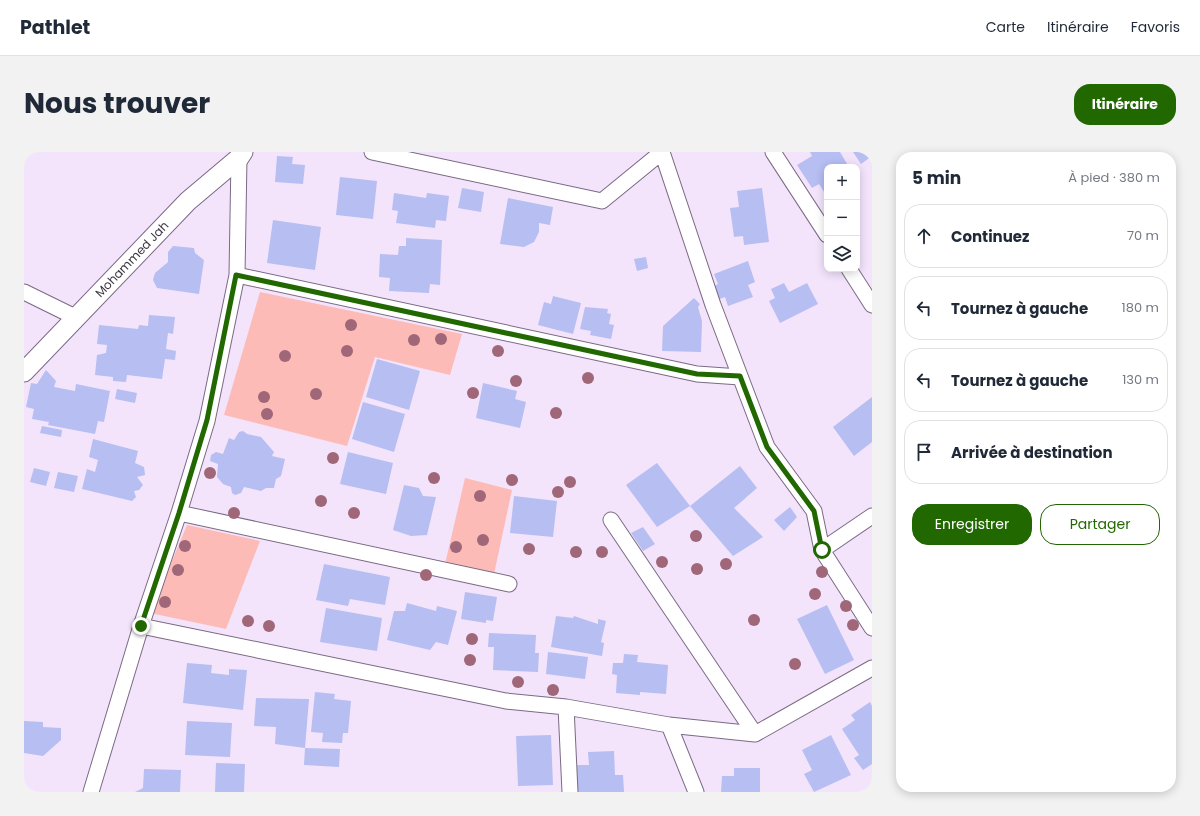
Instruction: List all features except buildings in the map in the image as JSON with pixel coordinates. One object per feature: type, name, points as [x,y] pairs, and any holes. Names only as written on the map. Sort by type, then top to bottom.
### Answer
[{"type":"street","points":[[372,152],[602,202],[662,152],[713,305],[767,447],[814,511],[822,550],[872,628]]},
{"type":"street","points":[[773,152],[824,231]]},
{"type":"street","points":[[91,792],[141,626],[179,513],[207,420],[236,275],[241,155]]},
{"type":"street","name":"Mohammed Jah","points":[[24,372],[188,200],[241,155]]},
{"type":"street","points":[[850,272],[872,306]]},
{"type":"street","points":[[236,275],[697,374],[740,376]]},
{"type":"street","points":[[24,292],[75,317]]},
{"type":"street","points":[[179,513],[509,584]]},
{"type":"street","points":[[822,550],[872,516]]},
{"type":"street","points":[[611,520],[755,734]]},
{"type":"street","points":[[141,626],[506,701],[566,707],[669,725],[755,734],[872,668]]},
{"type":"street","points":[[566,707],[570,792]]},
{"type":"street","points":[[669,725],[696,792]]},
{"type":"shaded area","points":[[260,292],[462,334],[450,375],[375,357],[347,446],[224,415]]},
{"type":"shaded area","points":[[465,478],[512,490],[494,574],[445,564]]},
{"type":"shaded area","points":[[187,525],[260,541],[226,629],[150,613]]},
{"type":"route","points":[[141,626],[179,513],[207,420],[236,275],[697,374],[740,376],[767,447],[814,511],[822,550]]}]
